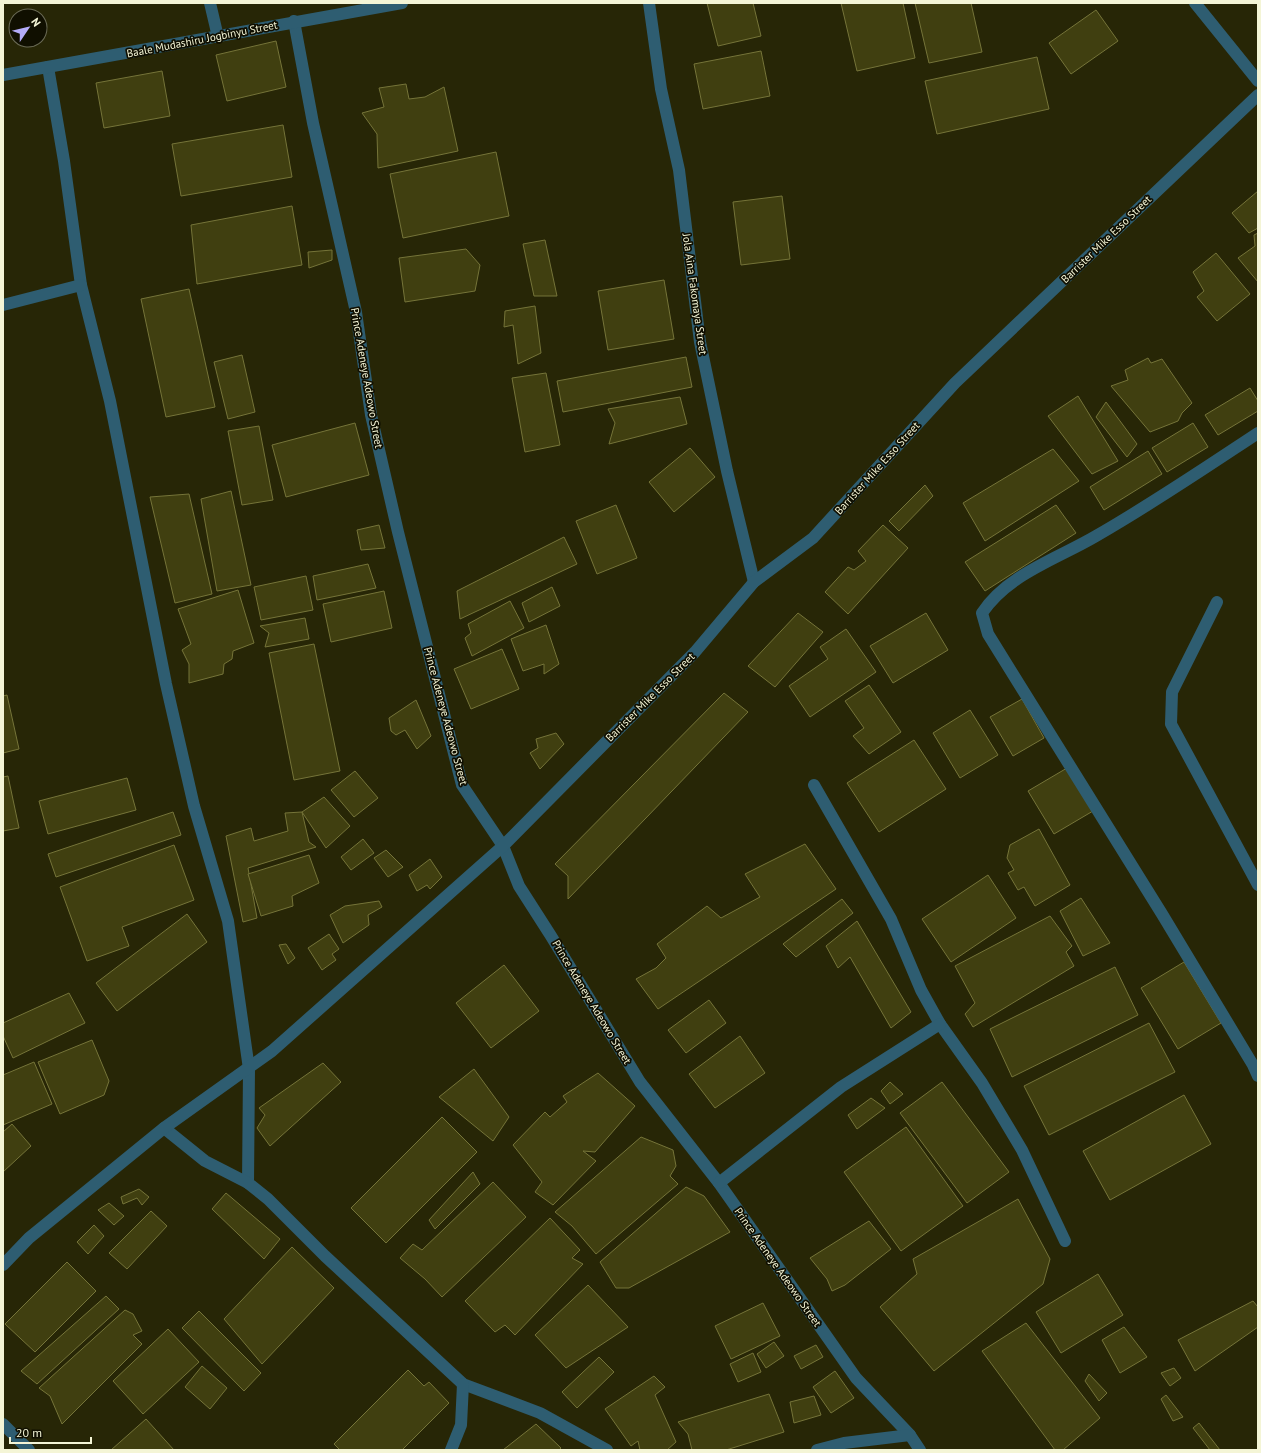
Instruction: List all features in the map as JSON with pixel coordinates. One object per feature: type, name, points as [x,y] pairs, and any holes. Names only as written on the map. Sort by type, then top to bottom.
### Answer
[{"type":"street","points":[[210,3],[218,37]]},
{"type":"street","name":"Baale Mudashiru Jogbinyu Street","points":[[3,75],[218,37],[294,21],[402,3]]},
{"type":"street","name":"Jola Aina Fakomaya Street","points":[[649,3],[661,89],[679,170],[700,342],[727,471],[754,582]]},
{"type":"street","points":[[1195,3],[1258,81]]},
{"type":"street","name":"Prince Adeneye Adeowo Street","points":[[294,21],[313,123],[356,312],[371,415],[400,540],[462,784],[503,846],[519,886],[640,1082],[719,1183],[856,1378],[910,1435],[920,1450]]},
{"type":"street","points":[[48,67],[64,161],[81,285],[110,401],[166,684],[194,806],[228,921],[249,1069],[248,1182]]},
{"type":"street","name":"Barrister Mike Esso Street","points":[[3,1265],[29,1238],[164,1128],[249,1069],[272,1051],[503,846],[695,652],[754,582],[813,538],[955,383],[1258,95]]},
{"type":"street","points":[[3,305],[81,285]]},
{"type":"street","points":[[1258,433],[1097,536],[1025,574],[992,599],[982,613],[988,634],[1162,914],[1258,1076]]},
{"type":"street","points":[[1218,602],[1172,692],[1171,724],[1258,885]]},
{"type":"street","points":[[814,785],[891,919],[921,990],[940,1024],[982,1083],[1022,1150],[1065,1241]]},
{"type":"street","points":[[719,1183],[841,1087],[940,1024]]},
{"type":"street","points":[[164,1128],[205,1161],[248,1182],[268,1199],[324,1256],[463,1384],[540,1412],[607,1450]]},
{"type":"street","points":[[451,1450],[461,1425],[463,1384]]},
{"type":"street","points":[[3,1424],[29,1450]]},
{"type":"street","points":[[817,1450],[844,1443],[910,1435]]},
{"type":"building","points":[[707,3],[753,3],[761,36],[718,46]]},
{"type":"building","points":[[841,3],[903,3],[915,58],[857,71]]},
{"type":"building","points":[[915,3],[971,3],[982,52],[929,63]]},
{"type":"building","points":[[1096,10],[1118,41],[1071,74],[1049,43]]},
{"type":"building","points":[[276,41],[286,87],[227,101],[216,55]]},
{"type":"building","points":[[761,51],[770,96],[703,109],[694,64]]},
{"type":"building","points":[[1037,57],[1049,109],[937,134],[925,81]]},
{"type":"building","points":[[162,71],[170,116],[104,128],[96,83]]},
{"type":"building","points":[[406,84],[409,99],[425,97],[444,87],[458,151],[378,168],[377,134],[362,113],[384,107],[379,88]]},
{"type":"building","points":[[283,125],[292,177],[181,196],[172,144]]},
{"type":"building","points":[[496,152],[509,216],[403,238],[390,174]]},
{"type":"building","points":[[1258,191],[1258,228],[1249,233],[1232,213]]},
{"type":"building","points":[[782,196],[790,259],[741,265],[733,202]]},
{"type":"building","points":[[292,206],[302,265],[197,284],[191,225]]},
{"type":"building","points":[[1258,233],[1258,282],[1238,258],[1255,246],[1254,235]]},
{"type":"building","points":[[545,240],[557,296],[534,296],[523,244]]},
{"type":"building","points":[[466,249],[480,265],[475,291],[405,302],[399,258]]},
{"type":"building","points":[[332,250],[332,260],[309,268],[308,252]]},
{"type":"building","points":[[1216,253],[1250,294],[1217,321],[1197,297],[1204,291],[1193,272]]},
{"type":"building","points":[[664,280],[674,339],[608,350],[598,291]]},
{"type":"building","points":[[189,289],[215,407],[166,417],[141,299]]},
{"type":"building","points":[[535,306],[541,353],[518,364],[513,325],[504,327],[505,311]]},
{"type":"building","points":[[242,355],[255,412],[228,419],[214,362]]},
{"type":"building","points":[[686,357],[692,387],[563,412],[557,381]]},
{"type":"building","points":[[1148,358],[1151,363],[1162,359],[1192,403],[1182,413],[1178,421],[1150,432],[1111,386],[1128,380],[1125,370]]},
{"type":"building","points":[[546,373],[560,445],[525,452],[512,378]]},
{"type":"building","points":[[1250,388],[1258,401],[1258,411],[1218,435],[1205,415]]},
{"type":"building","points":[[1078,396],[1118,461],[1092,474],[1048,416]]},
{"type":"building","points":[[680,397],[687,424],[609,444],[615,423],[608,409]]},
{"type":"building","points":[[1106,402],[1137,444],[1127,457],[1096,417]]},
{"type":"building","points":[[355,423],[369,475],[286,497],[272,445]]},
{"type":"building","points":[[1193,423],[1208,447],[1167,472],[1152,448]]},
{"type":"building","points":[[259,426],[273,500],[242,505],[228,431]]},
{"type":"building","points":[[690,448],[715,477],[674,512],[649,482]]},
{"type":"building","points":[[1053,449],[1079,481],[985,541],[963,503]]},
{"type":"building","points":[[1148,451],[1162,474],[1104,510],[1090,487]]},
{"type":"building","points":[[925,485],[933,496],[899,531],[889,521]]},
{"type":"building","points":[[231,491],[251,585],[217,591],[201,499]]},
{"type":"building","points":[[189,494],[212,594],[175,603],[150,497]]},
{"type":"building","points":[[616,505],[637,558],[597,574],[576,521]]},
{"type":"building","points":[[1056,505],[1076,533],[985,591],[965,562]]},
{"type":"building","points":[[379,525],[385,548],[361,550],[357,530]]},
{"type":"building","points":[[883,525],[908,548],[848,614],[825,592],[848,567],[854,570],[866,561],[858,551]]},
{"type":"building","points":[[564,537],[577,564],[460,619],[457,591]]},
{"type":"building","points":[[368,564],[376,588],[317,600],[313,576]]},
{"type":"building","points":[[306,576],[313,610],[261,620],[254,587]]},
{"type":"building","points":[[552,587],[560,606],[529,622],[522,603]]},
{"type":"building","points":[[238,590],[254,643],[233,651],[232,659],[224,664],[223,674],[189,683],[189,664],[182,650],[191,644],[178,609]]},
{"type":"building","points":[[384,591],[392,628],[331,642],[323,604]]},
{"type":"building","points":[[510,601],[524,628],[472,656],[465,638],[471,633],[468,624]]},
{"type":"building","points":[[798,613],[823,632],[775,687],[748,666]]},
{"type":"building","points":[[926,613],[948,650],[893,683],[870,646]]},
{"type":"building","points":[[305,618],[309,639],[265,647],[269,633],[260,626]]},
{"type":"building","points":[[546,625],[559,664],[544,674],[544,664],[523,671],[511,639]]},
{"type":"building","points":[[846,629],[876,672],[810,717],[789,686],[828,659],[820,647]]},
{"type":"building","points":[[314,644],[340,771],[294,780],[269,653]]},
{"type":"building","points":[[502,649],[519,689],[471,709],[454,669]]},
{"type":"building","points":[[869,685],[901,732],[869,754],[853,736],[864,728],[845,701]]},
{"type":"building","points":[[724,693],[748,712],[568,899],[568,876],[555,864]]},
{"type":"building","points":[[7,695],[19,749],[3,753],[3,696]]},
{"type":"building","points":[[1022,699],[1044,738],[1013,756],[990,717]]},
{"type":"building","points":[[416,700],[431,736],[417,749],[405,730],[396,735],[391,731],[389,718]]},
{"type":"building","points":[[970,710],[998,755],[960,778],[933,733]]},
{"type":"building","points":[[556,733],[564,744],[540,769],[530,753],[538,748],[536,739]]},
{"type":"building","points":[[914,740],[946,789],[879,832],[847,783]]},
{"type":"building","points":[[1067,768],[1093,811],[1054,834],[1028,791]]},
{"type":"building","points":[[355,771],[378,798],[354,817],[331,790]]},
{"type":"building","points":[[8,776],[19,828],[3,831],[3,777]]},
{"type":"building","points":[[127,778],[136,810],[48,834],[39,801]]},
{"type":"building","points":[[324,797],[350,826],[326,848],[302,812]]},
{"type":"building","points":[[173,812],[181,835],[56,877],[48,854]]},
{"type":"building","points":[[302,812],[309,842],[316,847],[248,868],[257,918],[243,922],[226,836],[251,828],[254,841],[288,831],[285,813]]},
{"type":"building","points":[[1039,829],[1070,885],[1035,906],[1024,887],[1018,890],[1008,873],[1014,870],[1007,858],[1010,845]]},
{"type":"building","points":[[363,839],[374,853],[351,870],[341,857]]},
{"type":"building","points":[[805,844],[836,889],[658,1009],[636,979],[656,968],[666,958],[657,944],[707,906],[721,918],[760,897],[745,874]]},
{"type":"building","points":[[174,845],[194,900],[122,927],[129,946],[87,961],[60,887]]},
{"type":"building","points":[[386,850],[403,867],[388,877],[374,858]]},
{"type":"building","points":[[309,855],[319,883],[292,896],[293,906],[261,916],[248,874]]},
{"type":"building","points":[[430,859],[442,877],[430,889],[427,885],[417,891],[409,875]]},
{"type":"building","points":[[988,875],[1016,918],[951,962],[922,919]]},
{"type":"building","points":[[1081,898],[1110,943],[1083,956],[1060,911]]},
{"type":"building","points":[[842,899],[853,913],[796,957],[783,944]]},
{"type":"building","points":[[379,901],[382,907],[368,915],[369,925],[343,943],[330,915],[345,906]]},
{"type":"building","points":[[187,914],[207,942],[117,1011],[96,983]]},
{"type":"building","points":[[1050,916],[1072,946],[1066,952],[1074,966],[973,1027],[965,1014],[975,1003],[955,966]]},
{"type":"building","points":[[857,921],[911,1012],[891,1028],[850,957],[838,968],[826,946]]},
{"type":"building","points":[[329,934],[339,949],[332,954],[336,960],[322,970],[308,948]]},
{"type":"building","points":[[286,944],[295,958],[288,964],[279,945]]},
{"type":"building","points":[[1184,962],[1221,1023],[1178,1049],[1141,988]]},
{"type":"building","points":[[504,965],[539,1011],[491,1048],[456,1003]]},
{"type":"building","points":[[1115,967],[1138,1015],[1012,1077],[990,1029]]},
{"type":"building","points":[[69,993],[85,1023],[13,1058],[3,1036],[3,1023]]},
{"type":"building","points":[[709,1000],[726,1023],[686,1053],[668,1030]]},
{"type":"building","points":[[1149,1023],[1175,1072],[1049,1135],[1024,1086]]},
{"type":"building","points":[[740,1036],[765,1073],[715,1108],[689,1074]]},
{"type":"building","points":[[92,1040],[109,1081],[104,1095],[60,1114],[38,1062]]},
{"type":"building","points":[[34,1062],[52,1104],[3,1125],[3,1075]]},
{"type":"building","points":[[323,1063],[341,1082],[270,1146],[257,1128],[265,1115],[259,1108]]},
{"type":"building","points":[[474,1069],[509,1117],[493,1141],[439,1097]]},
{"type":"building","points":[[598,1073],[635,1106],[595,1152],[583,1151],[596,1161],[553,1205],[535,1192],[542,1182],[513,1145],[545,1112],[550,1117],[567,1102],[563,1096]]},
{"type":"building","points":[[890,1082],[903,1094],[890,1104],[881,1091]]},
{"type":"building","points":[[942,1082],[1009,1172],[967,1203],[900,1113]]},
{"type":"building","points":[[1184,1095],[1211,1144],[1110,1200],[1083,1151]]},
{"type":"building","points":[[871,1098],[885,1108],[857,1129],[848,1115]]},
{"type":"building","points":[[442,1117],[477,1152],[386,1243],[351,1208]]},
{"type":"building","points":[[12,1124],[31,1146],[3,1172],[3,1132]]},
{"type":"building","points":[[906,1127],[963,1206],[901,1251],[844,1172]]},
{"type":"building","points":[[641,1137],[673,1150],[676,1166],[670,1176],[678,1184],[596,1254],[572,1226],[555,1212]]},
{"type":"building","points":[[473,1172],[480,1184],[435,1229],[429,1220]]},
{"type":"building","points":[[493,1182],[526,1217],[442,1297],[425,1279],[400,1258],[413,1244],[422,1250]]},
{"type":"building","points":[[686,1187],[704,1196],[730,1232],[629,1288],[616,1288],[600,1262]]},
{"type":"building","points":[[139,1189],[149,1197],[142,1205],[137,1198],[123,1204],[121,1197]]},
{"type":"building","points":[[226,1193],[280,1239],[264,1259],[212,1209]]},
{"type":"building","points":[[1018,1199],[1050,1259],[1043,1284],[934,1371],[880,1307],[917,1274],[913,1259]]},
{"type":"building","points":[[109,1203],[124,1216],[114,1225],[98,1210]]},
{"type":"building","points":[[151,1211],[167,1226],[127,1269],[109,1253]]},
{"type":"building","points":[[550,1218],[580,1250],[572,1258],[583,1264],[515,1335],[505,1325],[495,1332],[465,1301]]},
{"type":"building","points":[[869,1221],[891,1249],[845,1285],[832,1291],[827,1279],[810,1258]]},
{"type":"building","points":[[94,1225],[104,1236],[88,1254],[77,1242]]},
{"type":"building","points":[[292,1247],[334,1288],[262,1364],[224,1319]]},
{"type":"building","points":[[67,1262],[96,1291],[35,1352],[5,1324]]},
{"type":"building","points":[[1098,1274],[1123,1315],[1061,1353],[1036,1312]]},
{"type":"building","points":[[588,1285],[628,1327],[566,1368],[535,1335]]},
{"type":"building","points":[[106,1296],[119,1309],[37,1384],[21,1371]]},
{"type":"building","points":[[1253,1301],[1258,1307],[1258,1327],[1195,1371],[1178,1340]]},
{"type":"building","points":[[763,1303],[780,1336],[731,1359],[715,1326]]},
{"type":"building","points":[[125,1310],[133,1314],[142,1331],[133,1335],[142,1344],[62,1424],[50,1396],[39,1388]]},
{"type":"building","points":[[199,1311],[261,1373],[244,1391],[182,1328]]},
{"type":"building","points":[[1026,1323],[1100,1418],[1063,1450],[1055,1450],[982,1351]]},
{"type":"building","points":[[1124,1327],[1147,1357],[1120,1373],[1102,1340]]},
{"type":"building","points":[[168,1329],[199,1362],[143,1414],[113,1381]]},
{"type":"building","points":[[774,1342],[784,1356],[766,1368],[757,1354]]},
{"type":"building","points":[[816,1345],[823,1357],[801,1369],[794,1356]]},
{"type":"building","points":[[753,1353],[761,1372],[738,1382],[730,1364]]},
{"type":"building","points":[[599,1357],[614,1372],[577,1408],[562,1392]]},
{"type":"building","points":[[202,1366],[227,1388],[210,1409],[185,1387]]},
{"type":"building","points":[[1174,1368],[1181,1378],[1170,1386],[1161,1373]]},
{"type":"building","points":[[408,1370],[424,1386],[429,1382],[449,1403],[402,1450],[340,1450],[334,1444]]},
{"type":"building","points":[[835,1371],[854,1398],[831,1413],[813,1387]]},
{"type":"building","points":[[1089,1374],[1107,1393],[1099,1401],[1085,1381]]},
{"type":"building","points":[[654,1376],[665,1387],[655,1395],[676,1442],[667,1450],[640,1450],[638,1441],[631,1446],[605,1409]]},
{"type":"building","points":[[769,1394],[784,1432],[726,1450],[692,1450],[688,1434],[678,1422]]},
{"type":"building","points":[[1166,1395],[1183,1417],[1173,1421],[1161,1399]]},
{"type":"building","points":[[814,1396],[821,1415],[794,1423],[790,1402]]},
{"type":"building","points":[[146,1419],[174,1450],[111,1450]]},
{"type":"building","points":[[1199,1423],[1220,1450],[1210,1450],[1193,1428]]},
{"type":"building","points":[[536,1424],[561,1448],[559,1450],[503,1450]]}]
